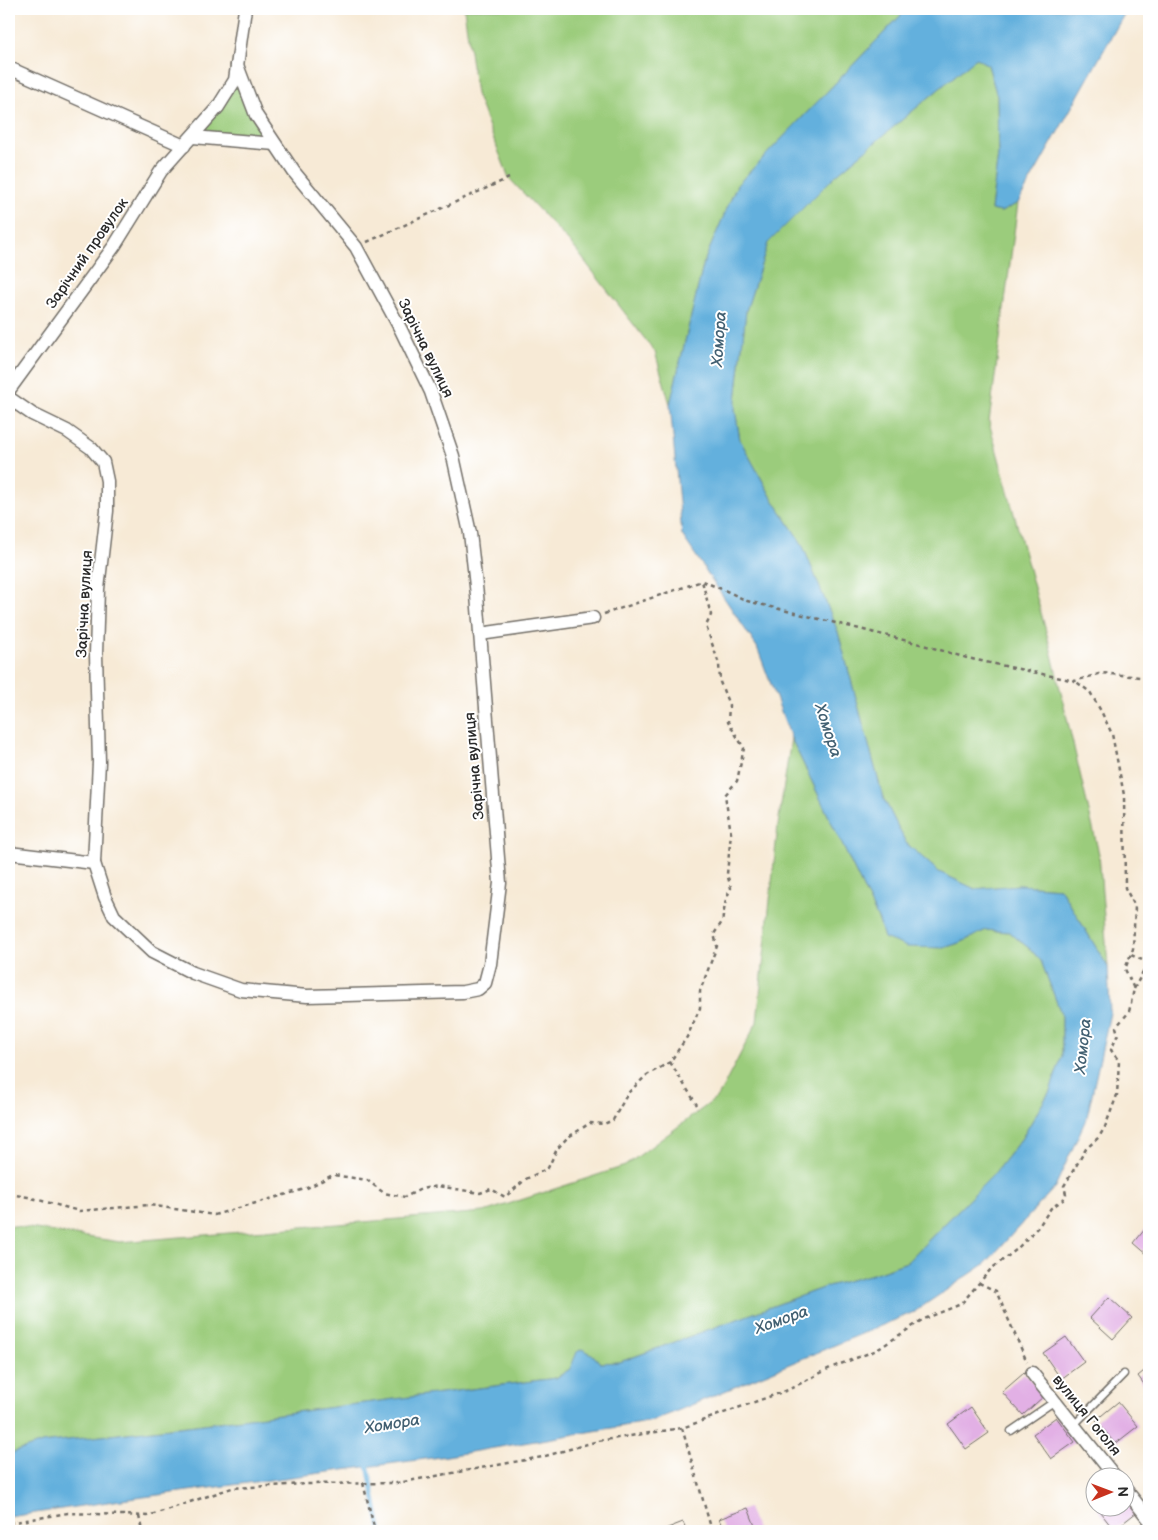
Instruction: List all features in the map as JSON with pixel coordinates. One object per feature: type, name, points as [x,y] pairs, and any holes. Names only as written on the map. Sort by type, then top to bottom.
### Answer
[{"type":"street","points":[[237,65],[245,9]]},
{"type":"street","name":"Зарічний провулок","points":[[9,390],[115,245],[161,171],[218,108],[235,80],[237,65]]},
{"type":"street","name":"Зарічна вулиця","points":[[9,398],[32,414],[67,431],[91,448],[103,462],[107,481],[107,511],[98,589],[96,654],[99,762],[94,863],[114,916],[152,952],[193,973],[241,990],[307,996],[463,992],[478,989],[485,983],[490,964],[500,883],[470,533],[453,456],[432,392],[356,247],[294,172],[256,115],[237,65]]},
{"type":"street","points":[[9,68],[188,142],[275,144]]},
{"type":"street","points":[[480,634],[593,618]]},
{"type":"street","points":[[9,853],[94,863]]},
{"type":"street","name":"вулиця Гоголя","points":[[1032,1373],[1108,1468]]},
{"type":"street","points":[[1136,1503],[1149,1519]]},
{"type":"lane","points":[[1074,1425],[1124,1374]]},
{"type":"lane","points":[[1011,1431],[1055,1401]]},
{"type":"path","points":[[356,247],[509,178]]},
{"type":"path","points":[[9,1194],[28,1197],[79,1211],[149,1204],[214,1215],[305,1189],[333,1175],[367,1180],[384,1193],[405,1196],[421,1188],[438,1186],[480,1193],[491,1189],[505,1197],[526,1179],[548,1168],[557,1149],[568,1138],[590,1122],[604,1124],[613,1120],[628,1093],[647,1076],[670,1062],[687,1038],[700,1008],[700,991],[717,946],[714,934],[722,922],[726,899],[731,888],[727,874],[731,833],[725,795],[737,781],[744,748],[728,722],[729,705],[720,682],[719,664],[706,626],[711,615],[702,581]]},
{"type":"path","points":[[593,618],[702,581],[748,601],[920,644],[967,658],[1075,681],[1090,692],[1112,734],[1124,795],[1125,888],[1135,906],[1133,950],[1125,969],[1134,989]]},
{"type":"path","points":[[1075,681],[1102,673],[1149,678]]},
{"type":"path","points":[[9,1523],[68,1513],[148,1516],[232,1488],[307,1484],[397,1483],[542,1457],[598,1441],[682,1428],[788,1390],[830,1368],[877,1350],[922,1320],[961,1304],[991,1269],[1016,1250],[1039,1226],[1051,1208],[1063,1200],[1066,1194],[1064,1186],[1086,1149],[1099,1137],[1105,1127],[1117,1095],[1120,1061],[1111,1050],[1118,1034],[1116,1027],[1129,1012],[1134,989],[1148,962],[1131,956]]},
{"type":"path","points":[[670,1062],[697,1105]]},
{"type":"path","points":[[979,1283],[996,1291],[1032,1373]]},
{"type":"path","points":[[682,1428],[712,1531]]},
{"type":"path","points":[[363,1483],[375,1531]]},
{"type":"path","points":[[139,1516],[142,1531]]},
{"type":"green space","points":[[464,9],[907,9],[737,185],[704,262],[670,404],[655,352],[573,246],[509,178],[476,94]]},
{"type":"green space","points":[[976,58],[988,65],[997,96],[998,155],[991,209],[1001,212],[1018,203],[989,422],[1050,646],[1099,854],[1108,967],[1060,888],[1019,885],[975,889],[939,872],[906,843],[883,797],[838,632],[802,544],[772,498],[740,440],[735,409],[746,311],[768,243],[836,175]]},
{"type":"green space","points":[[235,80],[275,144],[193,137]]},
{"type":"green space","points":[[791,738],[879,921],[884,938],[944,948],[962,942],[986,930],[1009,932],[1030,949],[1041,961],[1062,1016],[1062,1056],[1050,1091],[1022,1138],[993,1175],[907,1262],[873,1274],[828,1286],[620,1362],[600,1363],[592,1354],[574,1361],[570,1369],[556,1378],[42,1443],[9,1454],[9,1225],[120,1242],[484,1212],[625,1166],[718,1097],[757,1022],[778,825]]},
{"type":"water","name":"Хомора","points":[[907,9],[1127,9],[1018,203],[1001,212],[991,210],[998,155],[997,96],[988,65],[976,58],[836,175],[768,243],[746,311],[735,409],[740,440],[772,498],[802,544],[838,632],[883,797],[906,843],[939,872],[975,889],[1019,885],[1060,888],[1108,967],[1110,1013],[1087,1117],[1055,1187],[985,1264],[914,1312],[653,1421],[447,1456],[9,1517],[9,1454],[42,1443],[556,1378],[570,1369],[577,1352],[582,1349],[592,1354],[600,1363],[620,1362],[828,1286],[873,1274],[907,1262],[993,1175],[1022,1138],[1050,1091],[1062,1056],[1062,1016],[1041,961],[1030,949],[1009,932],[986,930],[962,942],[944,948],[907,947],[884,938],[879,921],[791,738],[757,647],[682,535],[670,404],[704,262],[737,185]]},
{"type":"building","points":[[1145,1229],[1149,1232],[1149,1256],[1134,1243]]},
{"type":"building","points":[[1109,1297],[1132,1318],[1113,1339],[1090,1318]]},
{"type":"building","points":[[1066,1337],[1084,1362],[1061,1379],[1043,1353]]},
{"type":"building","points":[[1149,1367],[1149,1391],[1138,1376]]},
{"type":"building","points":[[1024,1373],[1044,1396],[1023,1415],[1002,1392]]},
{"type":"building","points":[[1118,1402],[1138,1426],[1115,1444],[1096,1420]]},
{"type":"building","points":[[971,1407],[989,1433],[966,1449],[948,1424]]},
{"type":"building","points":[[1056,1417],[1075,1442],[1051,1459],[1033,1434]]},
{"type":"building","points":[[748,1508],[757,1531],[724,1531],[719,1519]]},
{"type":"building","points":[[1105,1518],[1129,1518],[1114,1530]]},
{"type":"building","points":[[683,1522],[687,1531],[660,1531]]},
{"type":"waterway","points":[[367,1462],[381,1531]]}]
